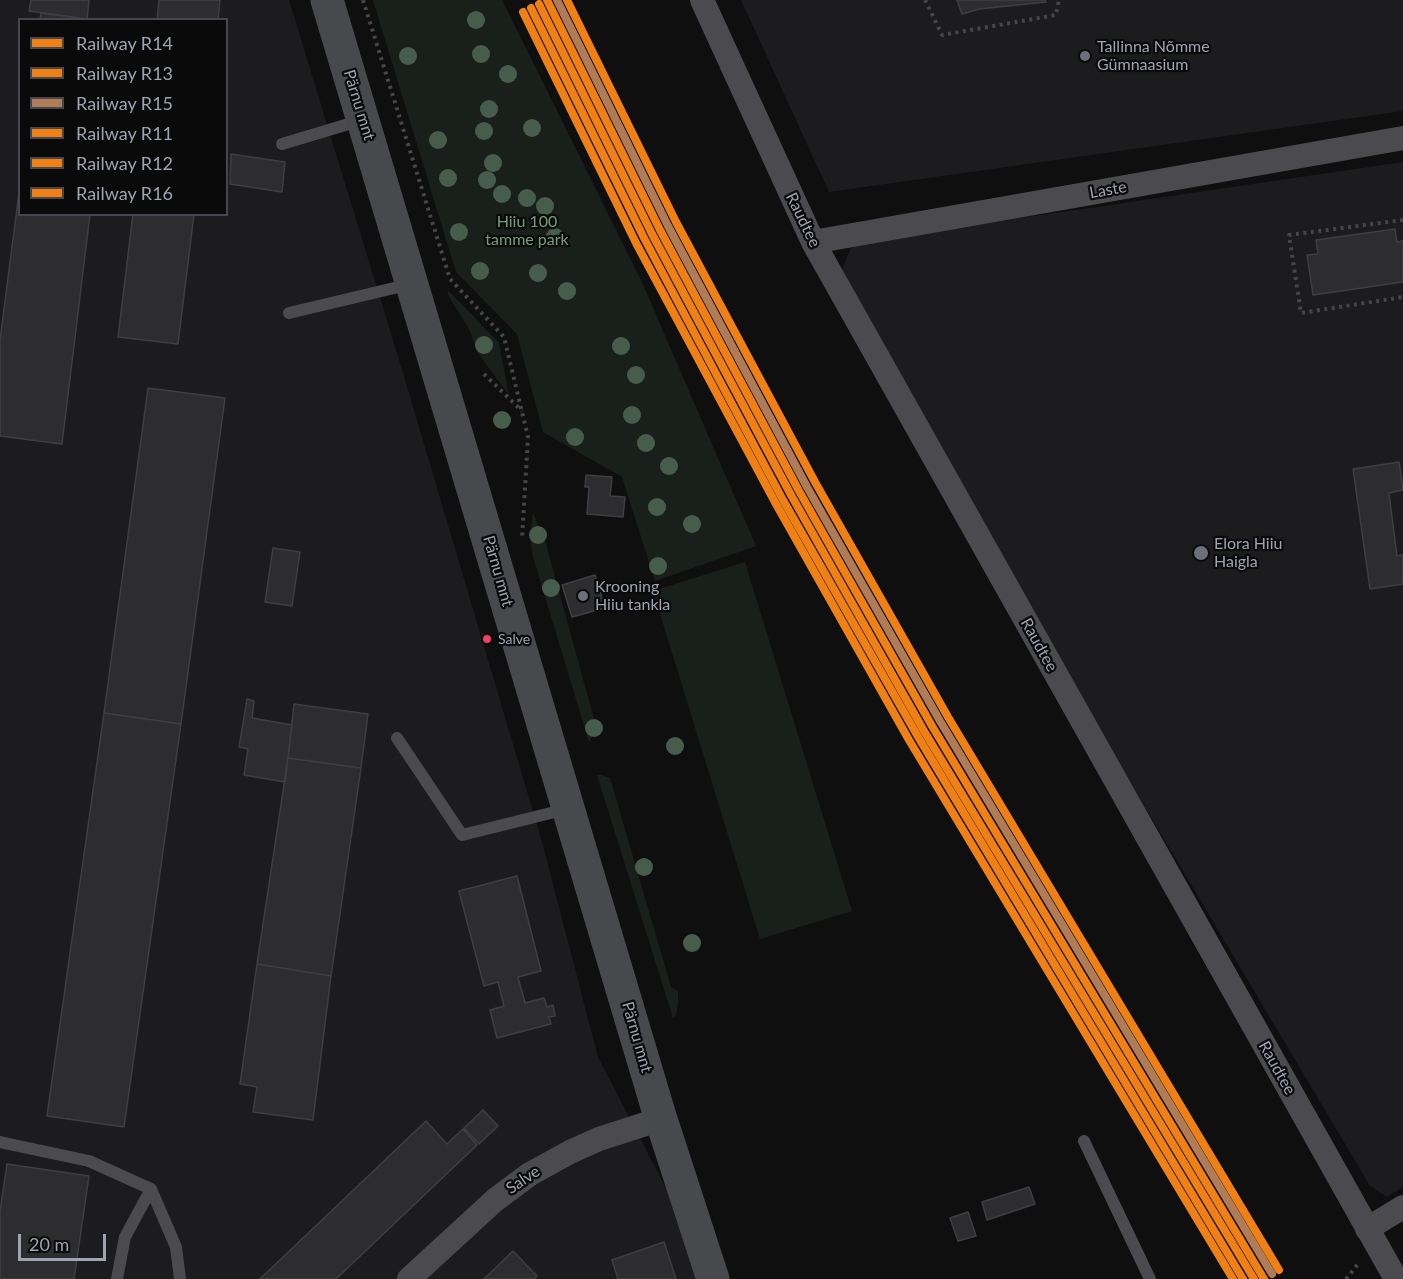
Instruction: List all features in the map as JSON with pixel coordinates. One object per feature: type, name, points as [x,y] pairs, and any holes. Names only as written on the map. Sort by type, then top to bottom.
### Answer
[{"type":"main road","name":"Pärnu mnt","points":[[327,0],[661,1119],[713,1279]]},
{"type":"street","name":"Raudtee","points":[[702,0],[813,242],[1396,1279]]},
{"type":"street","name":"Laste","points":[[813,242],[1403,138]]},
{"type":"street","name":"Salve","points":[[409,1279],[495,1200],[530,1174],[599,1139],[661,1119]]},
{"type":"street","points":[[1367,1229],[1403,1207]]},
{"type":"lane","points":[[282,144],[363,120]]},
{"type":"lane","points":[[289,313],[412,284]]},
{"type":"lane","points":[[396,738],[462,834],[569,808]]},
{"type":"lane","points":[[1084,1141],[1150,1279]]},
{"type":"lane","points":[[0,1142],[89,1161],[151,1189],[176,1247],[180,1279]]},
{"type":"lane","points":[[117,1279],[125,1237],[151,1189]]},
{"type":"path","points":[[363,0],[450,279],[504,337],[528,436],[526,506],[522,542]]},
{"type":"path","points":[[925,0],[942,35],[1056,15],[1059,0]]},
{"type":"path","points":[[1403,220],[1289,235],[1301,314],[1403,297]]},
{"type":"path","points":[[484,374],[522,412]]},
{"type":"shaded area","points":[[0,0],[289,0],[403,373],[542,842],[598,1057],[713,1279],[0,1279]]},
{"type":"shaded area","name":"Tallinna Nõmme Gümnaasium","points":[[741,0],[1403,0],[1403,111],[829,192]]},
{"type":"shaded area","name":"Elora Hiiu Haigla","points":[[1403,162],[1403,1187],[1387,1197],[1370,1186],[1148,812],[850,295],[842,270],[851,248],[871,240]]},
{"type":"green space","name":"Hiiu 100 tamme park","points":[[373,0],[502,0],[641,280],[756,546],[655,581],[622,477],[543,432],[517,334],[456,272]]},
{"type":"green space","points":[[448,290],[499,343],[509,395],[477,352],[470,331],[448,295]]},
{"type":"green space","points":[[533,513],[546,544],[597,730],[589,742],[533,557],[530,535]]},
{"type":"green space","points":[[745,562],[852,911],[760,939],[653,591]]},
{"type":"green space","points":[[597,775],[610,778],[671,987],[678,991],[676,1015],[673,1018]]},
{"type":"building","points":[[31,0],[89,0],[87,18],[29,11]]},
{"type":"building","points":[[159,0],[220,0],[218,18],[157,18]]},
{"type":"building","points":[[957,0],[1045,0],[1046,2],[979,9],[962,14]]},
{"type":"building","points":[[41,13],[79,18],[40,18]]},
{"type":"building","points":[[231,154],[285,162],[282,192],[230,184]]},
{"type":"building","points":[[18,200],[18,216],[90,216],[62,444],[0,436],[0,340]]},
{"type":"building","points":[[133,216],[194,216],[178,344],[118,337]]},
{"type":"building","points":[[1395,229],[1397,242],[1403,241],[1403,282],[1313,295],[1307,255],[1318,254],[1316,240]]},
{"type":"building","points":[[148,388],[225,398],[181,724],[104,713]]},
{"type":"building","points":[[1399,462],[1403,490],[1389,493],[1397,556],[1403,555],[1403,584],[1370,589],[1353,469]]},
{"type":"building","points":[[586,475],[612,477],[610,496],[625,497],[623,517],[587,514],[589,487],[585,487]]},
{"type":"building","points":[[273,548],[300,552],[292,606],[265,602]]},
{"type":"building","name":"Krooning Hiiu tankla","points":[[595,575],[605,608],[572,617],[562,585]]},
{"type":"building","points":[[247,699],[254,701],[252,718],[292,725],[285,782],[244,775],[248,749],[239,747]]},
{"type":"building","points":[[294,704],[368,714],[361,768],[288,758]]},
{"type":"building","points":[[104,713],[181,724],[124,1127],[47,1116]]},
{"type":"building","points":[[288,758],[361,768],[331,976],[257,964]]},
{"type":"building","points":[[517,876],[541,971],[518,977],[525,1003],[544,998],[547,1007],[553,1005],[555,1016],[549,1017],[551,1024],[497,1038],[490,1010],[504,1006],[498,982],[484,986],[459,891]]},
{"type":"building","points":[[257,964],[331,976],[313,1120],[253,1112],[257,1087],[240,1084]]},
{"type":"building","points":[[483,1110],[498,1126],[479,1144],[464,1128]]},
{"type":"building","points":[[426,1121],[447,1144],[463,1129],[477,1145],[336,1279],[260,1279]]},
{"type":"building","points":[[7,1164],[89,1176],[74,1279],[0,1279],[0,1211]]},
{"type":"building","points":[[1029,1187],[1035,1204],[987,1220],[982,1202]]},
{"type":"building","points":[[968,1212],[976,1236],[958,1241],[950,1218]]},
{"type":"building","points":[[664,1242],[676,1279],[618,1279],[612,1260]]},
{"type":"building","points":[[513,1251],[537,1276],[534,1279],[484,1279]]},
{"type":"rail line","name":"R14","points":[[547,0],[660,230],[799,491],[932,726],[1264,1279]]},
{"type":"rail line","name":"R15","points":[[557,0],[668,226],[807,487],[940,721],[1272,1274]]},
{"type":"rail line","name":"R12","points":[[567,0],[676,222],[815,482],[948,717],[1279,1270]]},
{"type":"rail line","name":"R13","points":[[539,4],[652,234],[791,495],[924,731],[1254,1279]]},
{"type":"rail line","name":"R11","points":[[531,8],[644,238],[783,500],[917,735],[1243,1279]]},
{"type":"rail line","name":"R16","points":[[523,12],[636,243],[776,504],[909,740],[1233,1279]]},
{"type":"place","name":"Tallinna Nõmme Gümnaasium","points":[[1085,56]]},
{"type":"place","name":"Elora Hiiu Haigla","points":[[1201,553]]},
{"type":"place","name":"Krooning Hiiu tankla","points":[[583,596]]},
{"type":"place","name":"Salve","points":[[487,639]]}]
